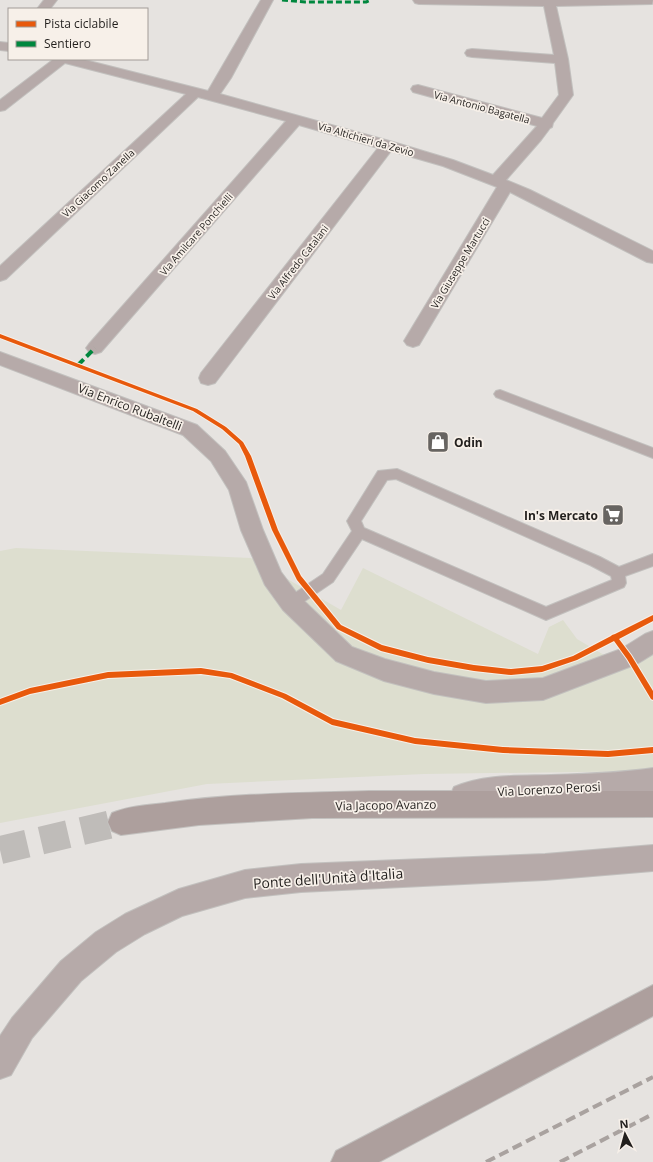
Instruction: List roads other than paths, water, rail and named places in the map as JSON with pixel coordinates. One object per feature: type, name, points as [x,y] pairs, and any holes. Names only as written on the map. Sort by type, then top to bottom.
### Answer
[{"type":"main road","name":"Via Jacopo Avanzo","points":[[121,822],[206,811],[301,806],[422,804],[653,804]]},
{"type":"main road","points":[[347,1162],[653,1000]]},
{"type":"street","points":[[44,8],[51,0]]},
{"type":"street","points":[[212,96],[224,78],[267,0]]},
{"type":"street","points":[[419,0],[652,0]]},
{"type":"street","name":"Via Antonio Bagatella","points":[[502,183],[547,124],[566,95],[561,59],[549,1]]},
{"type":"street","points":[[472,53],[561,59]]},
{"type":"street","points":[[0,106],[63,60]]},
{"type":"street","name":"Via Altichieri da Zevio","points":[[68,60],[212,96],[448,163],[502,183],[653,258]]},
{"type":"street","name":"Via Antonio Bagatella","points":[[418,89],[547,124]]},
{"type":"street","name":"Via Giacomo Zanella","points":[[0,275],[196,92]]},
{"type":"street","name":"Via Amilcare Ponchielli","points":[[95,348],[296,119]]},
{"type":"street","name":"Via Alfredo Catalani","points":[[208,378],[388,145]]},
{"type":"street","name":"Via Giuseppe Martucci","points":[[413,341],[502,191],[502,183]]},
{"type":"street","name":"Via Enrico Rubaltelli","points":[[0,358],[190,430],[218,456],[239,488],[252,530],[273,578],[291,603],[344,654],[384,670],[434,683],[486,692],[543,689],[629,658],[653,641]]},
{"type":"street","name":"Via Lorenzo Perosi","points":[[422,804],[501,789],[616,786],[653,781]]},
{"type":"street","name":"Ponte dell'Unità d'Italia","points":[[0,1064],[22,1028],[71,971],[106,942],[135,924],[179,903],[244,884],[301,878],[545,867],[653,858]]},
{"type":"lane","points":[[500,394],[653,453]]},
{"type":"lane","points":[[618,573],[619,583],[546,614],[360,532],[354,521],[383,475],[397,474],[595,561],[618,573],[653,560]]},
{"type":"lane","points":[[291,603],[328,578],[360,532]]},
{"type":"tunnel","points":[[0,850],[121,822]]},
{"type":"railway","points":[[486,1162],[653,1077]]},
{"type":"railway","points":[[560,1162],[653,1114]]},
{"type":"place","name":"Odin","points":[[438,442]]},
{"type":"place","name":"In's Mercato","points":[[613,515]]}]
